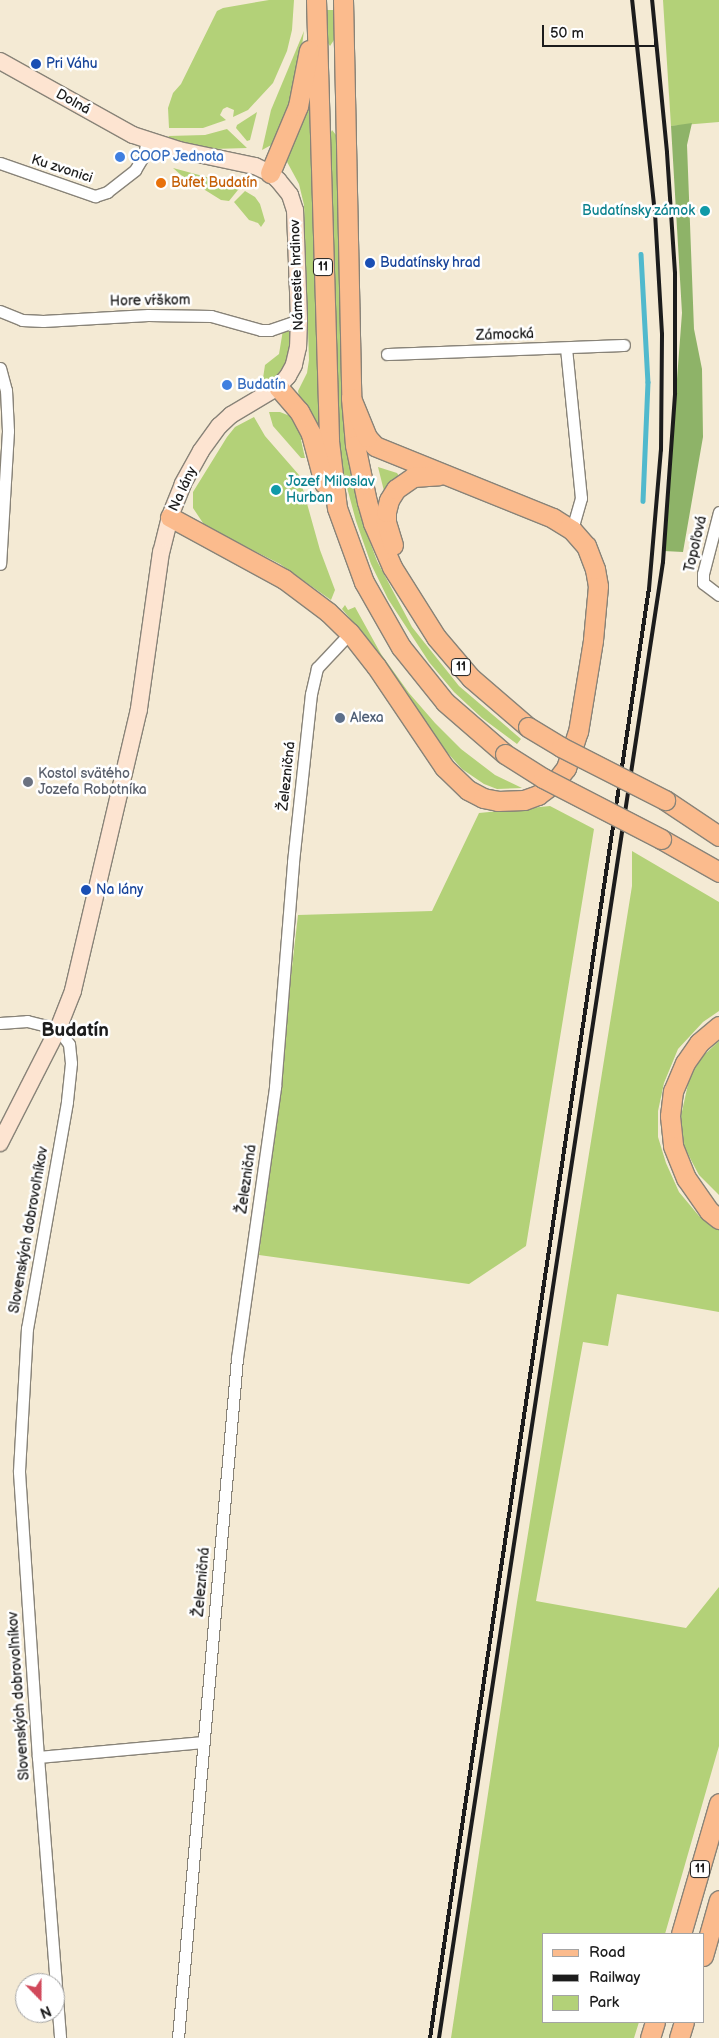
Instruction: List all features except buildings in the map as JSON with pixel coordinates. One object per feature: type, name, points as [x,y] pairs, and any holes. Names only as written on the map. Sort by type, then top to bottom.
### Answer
[{"type":"main road","points":[[270,172],[298,106],[316,5]]},
{"type":"main road","name":"11","points":[[316,5],[329,441],[338,508],[342,524],[364,582],[401,647],[445,702],[505,754],[543,778],[719,872]]},
{"type":"main road","name":"11","points":[[343,5],[351,398],[358,463],[366,502],[384,550],[408,594],[436,637],[458,665],[497,702],[528,726],[561,747],[665,800],[719,836]]},
{"type":"main road","name":"Dolná","points":[[0,61],[92,114],[147,140]]},
{"type":"main road","name":"Námestie hrdinov","points":[[147,140],[179,150],[255,166],[270,172],[285,187],[294,204],[299,320],[298,347],[294,365],[278,387]]},
{"type":"main road","points":[[278,387],[299,411],[312,434],[331,510],[342,524]]},
{"type":"main road","name":"Na lány","points":[[0,1143],[58,1029],[73,991],[139,709],[161,552],[170,517],[183,484],[201,451],[219,426],[242,406],[278,387]]},
{"type":"main road","points":[[170,517],[284,579],[328,612],[350,633],[376,666],[435,753],[456,780],[483,798],[498,801],[511,802],[538,795],[560,775],[574,747],[593,640],[598,586],[596,569],[586,546],[572,530],[536,510],[445,475],[370,442],[351,398]]},
{"type":"main road","points":[[408,594],[386,522],[389,500],[396,489],[413,477],[432,474],[445,475]]},
{"type":"main road","points":[[665,800],[719,825]]},
{"type":"main road","points":[[719,1026],[690,1053],[678,1077],[670,1104],[673,1146],[686,1178],[709,1211],[719,1219]]},
{"type":"main road","points":[[694,1190],[719,1206]]},
{"type":"main road","name":"11","points":[[681,1933],[719,1803]]},
{"type":"main road","points":[[704,1952],[719,1900]]},
{"type":"main road","points":[[650,2038],[655,2023]]},
{"type":"main road","points":[[679,2038],[684,2023]]},
{"type":"street","name":"Ku zvonici","points":[[0,163],[96,196],[108,192],[135,170],[144,155],[147,140]]},
{"type":"street","name":"Hore vŕškom","points":[[0,312],[22,320],[43,321],[148,315],[211,316],[260,330],[270,330],[299,320]]},
{"type":"street","name":"Zámocká","points":[[387,354],[624,345]]},
{"type":"street","points":[[566,348],[581,498],[572,530]]},
{"type":"street","points":[[0,368],[6,390],[8,431],[2,487],[0,564]]},
{"type":"street","name":"Topoľová","points":[[719,512],[703,574],[703,583],[719,595]]},
{"type":"street","name":"Železničná","points":[[178,2038],[237,1358],[275,1087],[293,862],[311,694],[317,668],[350,633]]},
{"type":"street","points":[[0,1023],[26,1021],[58,1029]]},
{"type":"street","name":"Slovenských dobrovoľníkov","points":[[58,1029],[69,1044],[71,1063],[67,1102],[27,1328],[19,1472],[38,1757],[60,2038]]},
{"type":"street","points":[[38,1757],[203,1742]]},
{"type":"green space","points":[[269,0],[294,0],[292,30],[287,51],[273,83],[248,110],[233,117],[234,110],[227,107],[223,109],[220,115],[226,120],[203,128],[169,128],[168,108],[173,93],[181,84],[217,11],[223,8]]},
{"type":"green space","points":[[663,0],[719,0],[719,122],[671,126]]},
{"type":"green space","points":[[325,10],[334,10],[334,40],[330,46],[326,40]]},
{"type":"green space","points":[[304,31],[295,96],[275,143],[262,150],[271,110]]},
{"type":"green space","points":[[307,103],[309,103],[320,431],[299,396],[298,391],[307,373],[309,360],[304,205],[299,184],[286,160]]},
{"type":"green space","points":[[257,112],[250,140],[247,141],[236,128],[237,125]]},
{"type":"green space","points":[[692,123],[687,145],[694,329],[702,369],[703,437],[683,552],[664,551],[682,313],[671,126]]},
{"type":"green space","points":[[227,129],[247,148],[213,149],[178,143],[168,136],[205,135]]},
{"type":"green space","points":[[332,130],[336,135],[345,439],[362,520],[377,561],[412,627],[459,686],[521,739],[517,744],[482,718],[454,692],[429,662],[388,599],[371,564],[356,521],[345,480],[339,440],[335,390],[329,136]]},
{"type":"green space","points":[[173,168],[214,179],[237,182],[242,185],[229,201],[221,200]]},
{"type":"green space","points":[[245,191],[255,197],[260,204],[265,221],[261,227],[258,223],[249,220],[234,202]]},
{"type":"green space","points":[[290,328],[291,348],[287,362],[273,380],[262,385],[265,365],[279,354],[283,330]]},
{"type":"green space","points":[[269,412],[280,412],[295,418],[306,438],[301,440],[305,458],[301,458],[273,426]]},
{"type":"green space","points":[[254,417],[265,436],[299,475],[320,550],[335,590],[331,600],[280,564],[205,526],[193,508],[193,492],[227,437],[235,427]]},
{"type":"green space","points":[[378,467],[397,473],[399,476],[384,491]]},
{"type":"green space","points":[[345,605],[348,610],[355,607],[381,654],[409,693],[435,723],[461,749],[495,775],[522,788],[497,789],[484,784],[462,769],[437,741],[372,644],[342,609]]},
{"type":"green space","points":[[550,806],[594,829],[526,1246],[469,1284],[259,1255],[298,915],[432,911],[479,813]]},
{"type":"green space","points":[[632,851],[719,902],[719,1011],[703,1022],[678,1049],[664,1083],[658,1111],[658,1137],[666,1163],[679,1192],[699,1216],[719,1229],[719,1312],[617,1294],[608,1346],[583,1342],[536,1601],[686,1628],[719,1587],[719,1746],[665,1933],[542,1933],[542,2023],[639,2023],[634,2038],[451,2038],[517,1602],[632,886]]},
{"type":"green space","points":[[719,1041],[719,1195],[699,1175],[684,1146],[681,1116],[688,1084],[694,1070],[703,1056]]},
{"type":"waterway","points":[[641,254],[648,382],[643,501]]},
{"type":"railway","points":[[430,2038],[649,589],[661,450],[662,334],[655,214],[632,0]]},
{"type":"railway","points":[[439,2038],[663,562],[675,393],[675,273],[667,152],[652,0]]},
{"type":"place","name":"Pri Váhu","points":[[36,64]]},
{"type":"place","name":"COOP Jednota","points":[[120,157]]},
{"type":"place","name":"Bufet Budatín","points":[[161,183]]},
{"type":"place","name":"Budatínsky zámok","points":[[705,211]]},
{"type":"place","name":"Budatínsky hrad","points":[[370,263]]},
{"type":"place","name":"Budatín","points":[[227,385]]},
{"type":"place","name":"Jozef Miloslav Hurban","points":[[276,490]]},
{"type":"place","name":"Alexa","points":[[340,718]]},
{"type":"place","name":"Kostol svätého Jozefa Robotníka","points":[[28,782]]},
{"type":"place","name":"Na lány","points":[[86,890]]},
{"type":"district","name":"Budatín","points":[[75,1031]]}]
